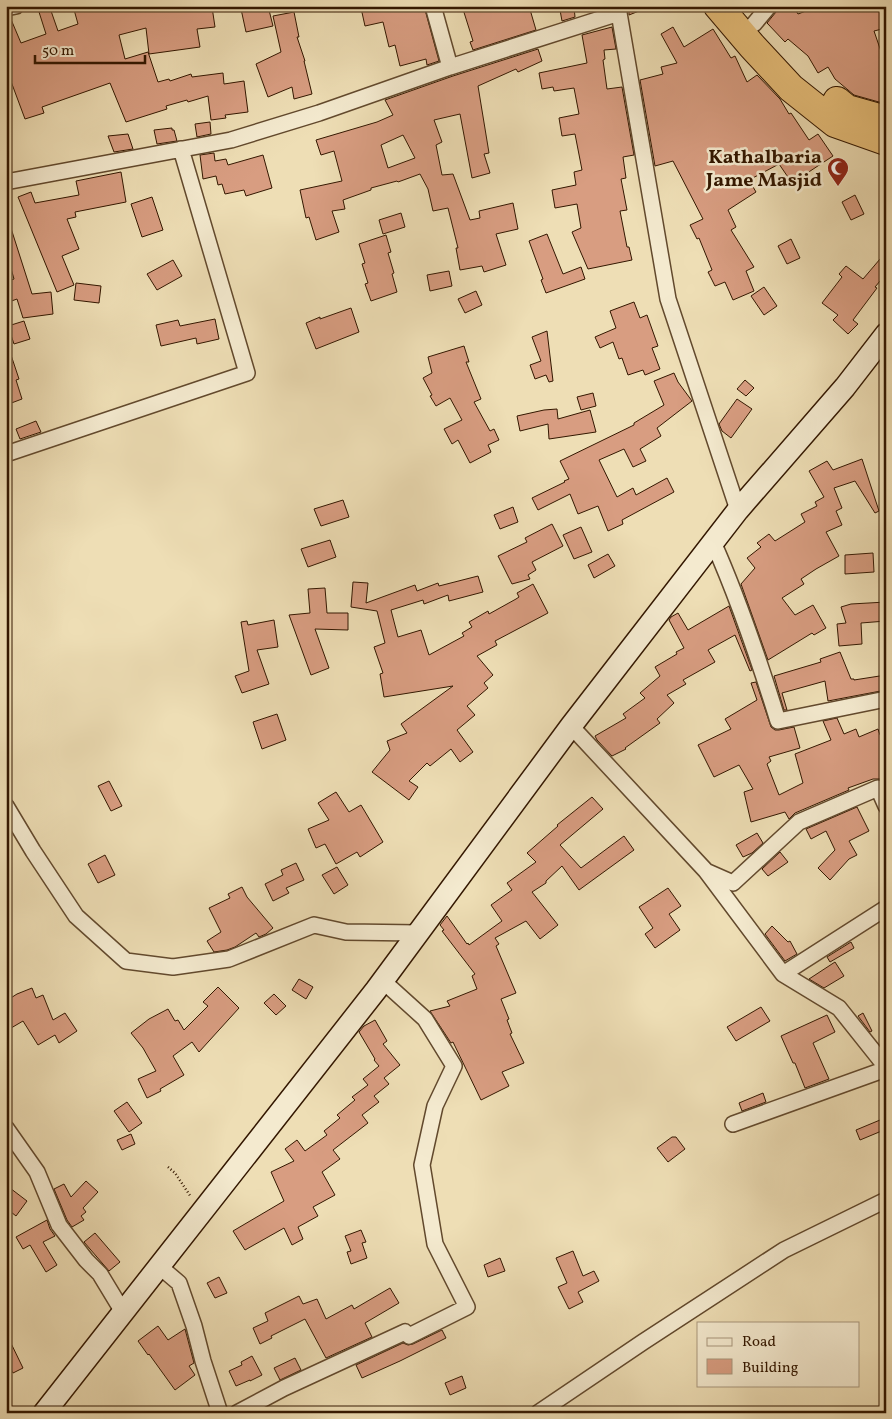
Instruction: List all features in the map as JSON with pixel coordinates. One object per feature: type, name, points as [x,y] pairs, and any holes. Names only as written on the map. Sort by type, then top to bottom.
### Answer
[{"type":"highway","points":[[718,6],[791,88],[835,123],[886,141]]},
{"type":"highway","points":[[754,12],[809,79],[847,109],[886,120]]},
{"type":"street","points":[[6,8],[16,6]]},
{"type":"street","points":[[433,6],[450,67]]},
{"type":"street","points":[[6,179],[11,181],[231,140],[319,113],[619,10],[668,299],[738,510]]},
{"type":"street","points":[[6,454],[247,373],[181,150]]},
{"type":"street","points":[[44,1413],[383,981],[571,726],[713,542],[738,510],[844,387],[886,334]]},
{"type":"street","points":[[713,542],[727,572],[756,649],[778,721],[886,699]]},
{"type":"street","points":[[571,726],[706,871],[784,974],[839,1008],[886,1068],[733,1124]]},
{"type":"street","points":[[706,871],[733,883],[800,822],[878,788],[886,806]]},
{"type":"street","points":[[6,806],[76,916],[126,961],[174,967],[229,959],[314,926],[346,932],[418,933]]},
{"type":"street","points":[[784,974],[886,908]]},
{"type":"street","points":[[237,1413],[284,1388],[397,1335],[405,1332],[409,1336],[467,1307],[436,1244],[422,1165],[435,1106],[454,1066],[425,1019],[383,981]]},
{"type":"street","points":[[6,1128],[37,1172],[60,1225],[86,1260],[100,1274],[123,1312]]},
{"type":"street","points":[[538,1413],[642,1342],[784,1250],[886,1200]]},
{"type":"street","points":[[159,1266],[179,1283],[220,1413]]},
{"type":"path","points":[[168,1167],[175,1173],[200,1214]]},
{"type":"building","points":[[73,6],[194,6],[195,10],[212,7],[215,27],[197,29],[200,47],[149,54],[146,28],[119,35],[125,59],[148,52],[158,82],[169,79],[170,81],[191,74],[192,77],[223,73],[224,84],[244,81],[248,112],[225,115],[226,118],[211,120],[208,96],[166,106],[167,109],[126,122],[110,83],[42,107],[44,113],[25,119],[6,68],[6,17],[10,17],[21,43],[46,34],[39,12],[50,8],[58,31],[78,24]]},
{"type":"building","points":[[268,6],[273,26],[246,32],[241,9]]},
{"type":"building","points":[[369,6],[424,6],[439,61],[427,65],[426,59],[400,66],[395,45],[389,47],[383,22],[365,26],[361,8]]},
{"type":"building","points":[[462,6],[529,6],[536,30],[473,50],[470,42],[473,41]]},
{"type":"building","points":[[629,6],[649,6],[649,7],[629,15]]},
{"type":"building","points":[[778,6],[793,6],[798,14],[819,6],[886,6],[886,28],[874,31],[886,66],[886,104],[854,95],[835,79],[828,67],[818,73],[808,56],[788,39],[785,42],[767,23],[776,12]]},
{"type":"building","points":[[574,7],[575,17],[562,21],[560,10]]},
{"type":"building","points":[[294,12],[299,37],[297,37],[305,61],[312,94],[294,99],[292,87],[268,97],[256,64],[281,52],[273,16]]},
{"type":"building","points":[[612,27],[616,49],[604,50],[605,59],[603,60],[607,89],[622,87],[634,155],[623,157],[626,178],[621,179],[627,210],[620,211],[627,247],[629,247],[632,260],[588,269],[572,232],[581,228],[577,204],[555,208],[552,190],[576,185],[574,172],[582,170],[575,134],[562,136],[559,118],[579,114],[574,88],[554,91],[553,87],[542,89],[539,73],[587,63],[582,35]]},
{"type":"building","points":[[673,27],[684,47],[713,29],[731,58],[735,56],[747,82],[757,75],[780,99],[809,140],[818,134],[833,156],[792,183],[779,164],[749,180],[756,192],[728,210],[736,227],[731,230],[754,267],[746,271],[754,291],[733,300],[725,282],[715,286],[708,272],[712,270],[699,238],[697,239],[690,225],[703,219],[673,161],[655,166],[640,80],[663,74],[661,67],[677,63],[661,34]]},
{"type":"building","points":[[538,49],[542,61],[518,72],[516,69],[478,86],[489,153],[484,154],[490,173],[472,178],[460,114],[434,120],[442,142],[436,145],[442,175],[453,174],[470,220],[480,218],[479,211],[513,203],[518,229],[496,234],[506,265],[484,272],[482,266],[460,270],[456,248],[458,248],[448,208],[433,211],[428,189],[420,174],[398,182],[371,188],[371,190],[343,200],[345,209],[332,211],[339,232],[316,240],[309,217],[306,218],[300,190],[342,181],[334,151],[321,155],[316,140],[377,122],[393,115],[385,100]],"holes":[[[403,135],[415,158],[388,168],[381,145]]]},
{"type":"building","points":[[210,122],[211,134],[197,137],[195,124]]},
{"type":"building","points":[[172,128],[177,141],[157,144],[154,130]]},
{"type":"building","points":[[128,134],[133,149],[114,152],[108,136]]},
{"type":"building","points":[[214,153],[215,161],[226,159],[228,165],[263,155],[272,188],[246,196],[244,190],[225,194],[222,184],[218,185],[216,176],[203,179],[200,155]]},
{"type":"building","points":[[121,172],[126,202],[75,212],[76,217],[67,219],[79,249],[62,256],[74,285],[57,292],[18,197],[31,192],[35,203],[79,195],[76,181]]},
{"type":"building","points":[[855,195],[864,214],[851,220],[842,202]]},
{"type":"building","points":[[152,197],[163,230],[142,237],[131,204]]},
{"type":"building","points":[[401,213],[405,227],[383,234],[379,220]]},
{"type":"building","points":[[6,222],[9,222],[32,294],[51,292],[53,314],[23,318],[17,299],[6,303],[6,282],[14,279],[6,251]]},
{"type":"building","points":[[547,234],[563,274],[581,267],[585,279],[546,293],[529,241]]},
{"type":"building","points":[[386,235],[391,252],[388,253],[397,292],[371,301],[365,284],[368,283],[362,264],[365,263],[359,244]]},
{"type":"building","points":[[791,239],[800,258],[787,264],[778,246]]},
{"type":"building","points":[[886,252],[886,274],[853,320],[858,324],[848,334],[833,320],[838,315],[822,303],[842,277],[839,274],[846,266],[863,279]]},
{"type":"building","points":[[173,260],[182,276],[157,290],[147,274]]},
{"type":"building","points":[[449,271],[452,286],[430,291],[427,275]]},
{"type":"building","points":[[76,283],[101,286],[99,303],[74,300]]},
{"type":"building","points":[[764,287],[777,306],[764,315],[751,296]]},
{"type":"building","points":[[476,291],[482,305],[465,313],[458,299]]},
{"type":"building","points":[[634,302],[640,318],[647,315],[658,346],[652,348],[660,369],[645,375],[643,370],[628,375],[622,358],[619,359],[613,342],[600,348],[595,337],[616,328],[610,311]]},
{"type":"building","points":[[351,308],[359,332],[316,349],[306,323]]},
{"type":"building","points":[[215,319],[219,339],[197,344],[196,338],[161,346],[156,325],[178,320],[180,326]]},
{"type":"building","points":[[24,321],[30,339],[14,344],[8,326]]},
{"type":"building","points":[[547,331],[553,381],[549,382],[546,375],[535,379],[530,365],[541,361],[532,337]]},
{"type":"building","points":[[6,346],[8,346],[19,379],[16,380],[22,399],[6,405]]},
{"type":"building","points":[[464,346],[469,362],[466,362],[481,399],[474,402],[490,431],[494,429],[499,440],[488,445],[491,452],[470,463],[458,440],[452,444],[444,429],[462,420],[450,398],[436,406],[423,378],[432,373],[428,357]]},
{"type":"building","points":[[674,373],[678,382],[692,401],[657,428],[661,436],[640,449],[646,461],[633,467],[624,449],[599,460],[617,497],[633,488],[636,495],[667,478],[674,492],[622,520],[623,524],[608,531],[598,506],[578,514],[570,494],[538,510],[532,498],[569,479],[560,461],[634,425],[634,423],[664,405],[654,381]]},
{"type":"building","points":[[745,380],[754,388],[746,396],[737,389]]},
{"type":"building","points":[[593,393],[596,406],[581,410],[577,397]]},
{"type":"building","points":[[737,399],[752,409],[731,438],[722,431],[719,424]]},
{"type":"building","points":[[557,409],[558,419],[590,410],[596,432],[549,439],[548,424],[520,431],[517,416]]},
{"type":"building","points":[[36,421],[41,432],[20,439],[16,429]]},
{"type":"building","points":[[862,459],[879,511],[875,513],[855,481],[834,488],[842,508],[836,511],[842,525],[826,532],[839,556],[801,579],[804,584],[782,598],[795,615],[813,605],[826,628],[814,635],[812,633],[768,660],[741,584],[755,568],[747,558],[761,547],[757,543],[769,534],[775,541],[805,522],[801,514],[817,506],[815,502],[824,497],[809,471],[827,461],[833,470]]},
{"type":"building","points":[[343,500],[349,517],[321,526],[314,509]]},
{"type":"building","points":[[513,507],[518,522],[500,529],[494,515]]},
{"type":"building","points":[[552,524],[563,546],[532,562],[536,570],[528,575],[530,579],[512,584],[498,556],[527,542],[525,538]]},
{"type":"building","points":[[581,527],[592,552],[574,559],[563,535]]},
{"type":"building","points":[[330,540],[336,557],[308,567],[301,549]]},
{"type":"building","points":[[873,553],[874,572],[845,574],[845,555]]},
{"type":"building","points":[[608,554],[615,566],[594,578],[588,565]]},
{"type":"building","points":[[478,576],[483,592],[449,601],[448,595],[424,604],[423,600],[391,610],[398,637],[421,630],[429,655],[464,636],[462,633],[472,627],[469,622],[488,611],[489,614],[516,599],[519,597],[517,593],[533,584],[548,613],[495,641],[497,645],[477,656],[493,675],[484,683],[488,688],[467,706],[475,715],[457,730],[473,752],[460,762],[451,749],[430,766],[427,763],[409,781],[418,787],[409,800],[372,772],[390,750],[387,741],[407,733],[401,724],[453,686],[384,697],[380,674],[383,673],[374,647],[385,643],[377,611],[351,607],[353,582],[368,583],[366,603],[415,585],[417,591],[438,583],[439,586]]},
{"type":"building","points":[[325,588],[327,613],[348,613],[348,630],[315,629],[329,668],[311,675],[289,615],[310,613],[308,589]]},
{"type":"building","points":[[886,602],[886,621],[861,623],[862,644],[839,646],[837,624],[846,623],[841,607],[851,604]]},
{"type":"building","points":[[729,606],[752,670],[750,671],[735,635],[708,650],[715,662],[683,680],[686,684],[667,695],[674,703],[657,719],[660,723],[626,749],[612,756],[595,736],[626,718],[623,714],[645,698],[640,693],[660,676],[655,667],[684,648],[669,620],[671,617],[678,613],[688,630]]},
{"type":"building","points":[[274,620],[278,647],[257,650],[269,684],[242,693],[235,676],[249,671],[241,622],[247,621],[248,625]]},
{"type":"building","points":[[840,652],[851,679],[886,675],[886,690],[828,701],[825,681],[782,693],[787,710],[784,710],[774,676],[821,662],[820,659]]},
{"type":"building","points":[[756,682],[771,727],[779,730],[794,727],[800,748],[769,757],[771,761],[767,764],[779,795],[803,783],[795,754],[831,740],[823,721],[837,718],[844,734],[856,729],[859,737],[878,729],[880,735],[886,733],[886,783],[880,779],[873,779],[848,788],[849,790],[795,813],[789,819],[785,812],[751,822],[744,792],[753,789],[739,765],[714,777],[698,745],[731,729],[725,719],[757,700],[751,683]]},
{"type":"building","points":[[277,714],[286,740],[262,749],[253,722]]},
{"type":"building","points":[[109,781],[122,806],[111,811],[98,786]]},
{"type":"building","points":[[336,792],[349,812],[361,805],[383,842],[360,857],[357,852],[336,864],[325,844],[316,848],[308,829],[329,820],[318,803]]},
{"type":"building","points":[[592,797],[603,809],[560,845],[581,868],[624,836],[634,850],[579,890],[562,866],[546,883],[532,892],[558,925],[540,939],[526,921],[495,938],[499,944],[496,946],[516,993],[501,999],[509,1019],[507,1020],[512,1033],[510,1034],[524,1063],[502,1072],[509,1086],[481,1100],[453,1042],[451,1043],[430,1011],[450,1006],[447,1001],[477,989],[472,976],[475,974],[442,931],[444,930],[440,925],[447,916],[469,945],[502,921],[491,905],[512,890],[507,883],[536,862],[527,853],[557,825]]},
{"type":"building","points":[[857,807],[869,831],[849,841],[857,855],[849,859],[830,880],[818,868],[835,850],[826,831],[811,839],[806,829]]},
{"type":"building","points":[[757,833],[763,843],[752,853],[743,857],[736,845]]},
{"type":"building","points":[[780,852],[788,862],[768,876],[762,869]]},
{"type":"building","points":[[105,855],[115,875],[98,883],[88,864]]},
{"type":"building","points":[[296,863],[304,880],[286,888],[289,893],[273,901],[265,884],[283,875],[281,870]]},
{"type":"building","points":[[337,867],[348,885],[334,894],[322,875]]},
{"type":"building","points":[[242,887],[247,897],[273,928],[259,937],[256,933],[235,947],[214,952],[207,941],[221,932],[209,908],[230,898],[228,894]]},
{"type":"building","points":[[668,888],[681,906],[669,914],[680,930],[655,948],[645,934],[653,928],[639,907]]},
{"type":"building","points":[[772,926],[788,942],[790,941],[797,954],[785,961],[765,934]]},
{"type":"building","points":[[851,942],[854,948],[830,962],[827,957]]},
{"type":"building","points":[[835,962],[844,976],[824,988],[809,979]]},
{"type":"building","points":[[299,979],[313,987],[306,999],[292,990]]},
{"type":"building","points":[[218,987],[239,1008],[199,1052],[192,1042],[173,1056],[184,1075],[147,1098],[138,1079],[156,1071],[143,1048],[131,1033],[149,1019],[168,1009],[175,1021],[178,1020],[184,1030],[208,1006],[203,1002]]},
{"type":"building","points":[[32,988],[36,998],[43,995],[53,1020],[65,1013],[77,1031],[59,1043],[55,1035],[38,1045],[23,1021],[6,1031],[6,1001]]},
{"type":"building","points":[[274,994],[286,1006],[276,1015],[264,1003]]},
{"type":"building","points":[[761,1007],[770,1021],[736,1041],[727,1027]]},
{"type":"building","points":[[863,1013],[872,1031],[870,1032],[858,1016]]},
{"type":"building","points":[[827,1015],[835,1032],[813,1043],[829,1079],[805,1088],[781,1036]]},
{"type":"building","points":[[375,1020],[387,1041],[383,1044],[400,1065],[384,1078],[389,1084],[374,1096],[379,1102],[362,1115],[368,1123],[333,1150],[340,1159],[322,1172],[335,1195],[313,1207],[318,1216],[298,1227],[303,1239],[292,1245],[284,1228],[245,1250],[233,1231],[284,1201],[271,1172],[294,1161],[285,1149],[297,1140],[305,1151],[327,1135],[324,1131],[340,1118],[337,1115],[355,1100],[352,1097],[368,1085],[363,1079],[379,1066],[359,1032],[364,1026]]},
{"type":"building","points":[[763,1093],[766,1102],[742,1111],[739,1103]]},
{"type":"building","points":[[127,1102],[142,1123],[129,1132],[114,1111]]},
{"type":"building","points":[[880,1120],[884,1130],[860,1140],[856,1130]]},
{"type":"building","points":[[131,1134],[135,1144],[122,1150],[117,1140]]},
{"type":"building","points":[[672,1137],[676,1137],[685,1149],[668,1162],[657,1148]]},
{"type":"building","points":[[86,1181],[98,1192],[83,1208],[86,1212],[81,1216],[84,1220],[72,1227],[67,1220],[54,1189],[64,1184],[71,1197]]},
{"type":"building","points":[[6,1185],[27,1201],[16,1216],[6,1208]]},
{"type":"building","points":[[47,1220],[55,1236],[43,1242],[57,1265],[46,1272],[30,1245],[23,1249],[16,1237]]},
{"type":"building","points":[[361,1230],[366,1242],[362,1243],[367,1258],[351,1264],[347,1252],[351,1251],[345,1236]]},
{"type":"building","points":[[95,1233],[120,1262],[109,1271],[84,1242]]},
{"type":"building","points":[[573,1251],[583,1276],[594,1271],[599,1281],[578,1292],[583,1302],[569,1309],[558,1287],[567,1283],[556,1258]]},
{"type":"building","points":[[500,1258],[505,1271],[488,1277],[484,1265]]},
{"type":"building","points":[[219,1277],[227,1293],[215,1298],[207,1283]]},
{"type":"building","points":[[390,1288],[399,1303],[365,1323],[372,1337],[326,1358],[305,1319],[271,1336],[272,1338],[260,1344],[253,1328],[268,1321],[265,1313],[299,1296],[303,1304],[317,1299],[326,1319],[352,1305],[354,1309]]},
{"type":"building","points":[[158,1326],[168,1340],[185,1329],[194,1363],[189,1366],[195,1375],[175,1390],[138,1341]]},
{"type":"building","points":[[442,1330],[446,1338],[362,1378],[356,1365],[403,1343],[413,1344]]},
{"type":"building","points":[[6,1333],[23,1368],[13,1373],[6,1360]]},
{"type":"building","points":[[252,1356],[262,1375],[236,1386],[229,1371],[242,1365],[241,1362]]},
{"type":"building","points":[[295,1358],[301,1370],[280,1380],[274,1368]]},
{"type":"building","points":[[462,1376],[466,1388],[450,1395],[445,1383]]},
{"type":"place","name":"Kathalbaria Jame Masjid","points":[[838,187]]}]
